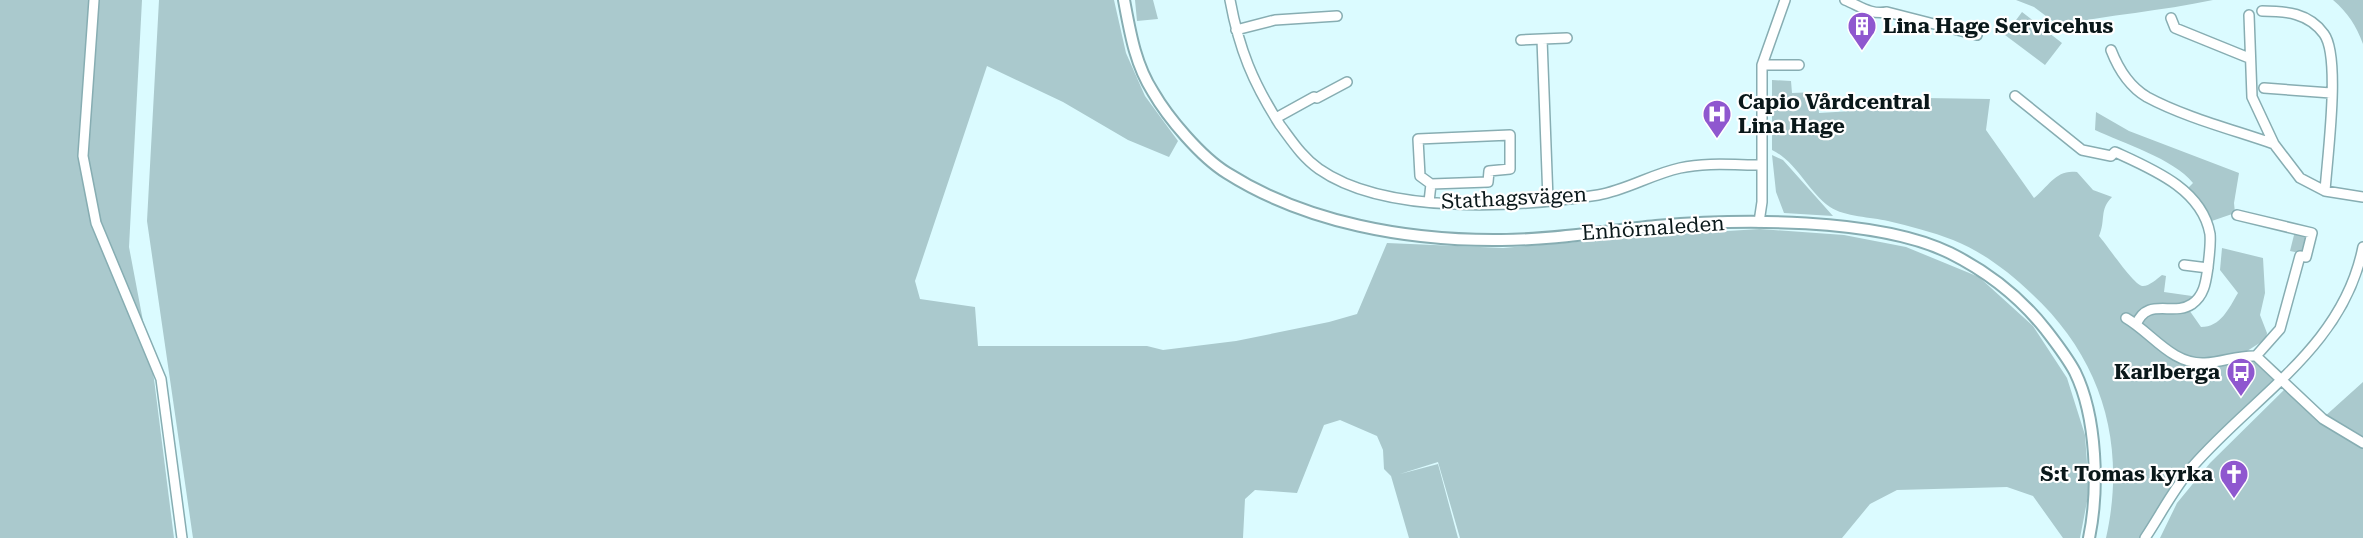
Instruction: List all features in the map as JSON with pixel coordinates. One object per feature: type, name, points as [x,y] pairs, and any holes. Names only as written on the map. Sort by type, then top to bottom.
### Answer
[{"type":"street","points":[[93,0],[83,156],[96,223],[161,379],[182,538]]},
{"type":"street","name":"Enhörnaleden","points":[[1124,0],[1132,48],[1152,92],[1184,134],[1224,171],[1288,203],[1338,219],[1389,232],[1461,239],[1504,240],[1660,226],[1758,222],[1844,227],[1909,239],[1948,252],[1982,271],[2015,294],[2058,345],[2076,374],[2091,431],[2094,456],[2095,491],[2089,538]]},
{"type":"street","name":"Stathagsvägen","points":[[1230,0],[1236,30],[1251,76],[1276,118],[1301,153],[1330,175],[1354,186],[1383,194],[1430,202],[1466,204],[1548,200],[1600,194],[1630,187],[1678,168],[1761,165]]},
{"type":"street","points":[[1758,222],[1762,201],[1762,64],[1785,0]]},
{"type":"street","points":[[1845,0],[1863,10],[1887,12],[1977,35]]},
{"type":"street","points":[[2262,11],[2286,11],[2309,19],[2325,35],[2332,57],[2325,191]]},
{"type":"street","points":[[2248,15],[2252,97],[2274,144],[2300,178],[2325,191],[2361,197]]},
{"type":"street","points":[[1236,30],[1275,20],[1337,16]]},
{"type":"street","points":[[2171,18],[2175,28],[2249,58]]},
{"type":"street","points":[[1521,40],[1567,38]]},
{"type":"street","points":[[1542,39],[1548,200]]},
{"type":"street","points":[[2111,50],[2119,71],[2146,96],[2198,118],[2274,144]]},
{"type":"street","points":[[1762,64],[1799,65]]},
{"type":"street","points":[[1276,118],[1347,82]]},
{"type":"street","points":[[2264,88],[2331,93]]},
{"type":"street","points":[[2015,96],[2082,150],[2111,156],[2115,152],[2158,173],[2181,189],[2196,204],[2208,228],[2211,244],[2204,289],[2195,302],[2182,308],[2148,310],[2141,315],[2136,325]]},
{"type":"street","points":[[1510,135],[1510,169],[1490,171],[1488,182],[1431,184],[1420,176],[1418,139],[1510,135]]},
{"type":"street","points":[[1430,202],[1431,184]]},
{"type":"street","points":[[2237,215],[2312,233],[2306,257],[2300,256],[2280,329],[2256,356]]},
{"type":"street","points":[[2145,538],[2176,487],[2194,465],[2283,379],[2331,323],[2351,289],[2363,247]]},
{"type":"street","points":[[2184,266],[2208,268]]},
{"type":"street","points":[[2126,318],[2169,351],[2192,362],[2204,363],[2246,355],[2256,356],[2323,419],[2363,443]]},
{"type":"shaded area","points":[[0,0],[142,0],[129,247],[154,379],[174,538],[0,538]]},
{"type":"shaded area","points":[[159,0],[1114,0],[1126,53],[1145,96],[1178,141],[1169,157],[1128,140],[1063,102],[987,66],[915,281],[920,299],[975,307],[978,346],[1147,346],[1163,350],[1236,341],[1329,322],[1357,314],[1387,243],[1503,248],[1760,229],[1844,235],[1906,247],[1979,277],[2033,326],[2067,378],[2085,435],[2089,491],[2080,538],[2063,538],[2033,496],[2007,487],[1897,490],[1870,504],[1842,538],[1460,538],[1438,462],[1400,474],[1438,464],[1458,538],[1409,538],[1391,476],[1384,469],[1383,450],[1377,436],[1340,420],[1324,425],[1297,493],[1255,490],[1245,499],[1243,538],[193,538],[147,221]]},
{"type":"shaded area","points":[[1135,0],[1153,0],[1158,19],[1137,21]]},
{"type":"shaded area","points":[[2016,0],[2213,0],[2058,25],[2034,7]]},
{"type":"shaded area","points":[[2333,0],[2363,0],[2363,44],[2351,20]]},
{"type":"shaded area","points":[[2022,12],[2062,43],[2045,65],[2005,35]]},
{"type":"shaded area","points":[[1772,80],[1791,81],[1792,93],[1817,92],[1819,113],[1852,111],[1860,97],[1990,99],[1986,130],[2034,198],[2053,179],[2070,172],[2077,172],[2093,190],[2112,197],[2105,206],[2099,236],[2138,284],[2147,285],[2162,275],[2166,276],[2164,292],[2199,297],[2187,307],[2201,327],[2214,324],[2219,320],[2238,293],[2220,270],[2222,248],[2263,258],[2265,293],[2260,315],[2267,333],[2266,339],[2247,351],[2246,355],[2283,379],[2194,465],[2145,538],[2106,538],[2112,503],[2113,469],[2110,437],[2103,405],[2092,375],[2076,346],[2056,319],[2032,294],[2005,270],[1975,250],[1921,229],[1843,213],[1822,201],[1796,169],[1772,150]]},
{"type":"shaded area","points":[[2096,112],[2129,131],[2239,173],[2234,203],[2235,213],[2206,223],[2184,192],[2193,183],[2174,166],[2095,130]]},
{"type":"shaded area","points":[[1772,155],[1783,160],[1833,216],[1784,213],[1776,192]]},
{"type":"shaded area","points":[[2295,231],[2309,234],[2304,254],[2290,251]]},
{"type":"shaded area","points":[[2363,382],[2363,538],[2160,538],[2177,503],[2210,463],[2289,385],[2323,418]]},
{"type":"place","name":"Lina Hage Servicehus","points":[[1862,52]]},
{"type":"place","name":"Capio Vårdcentral Lina Hage","points":[[1717,140]]},
{"type":"place","name":"Karlberga","points":[[2241,398]]},
{"type":"place","name":"S:t Tomas kyrka","points":[[2234,500]]}]
